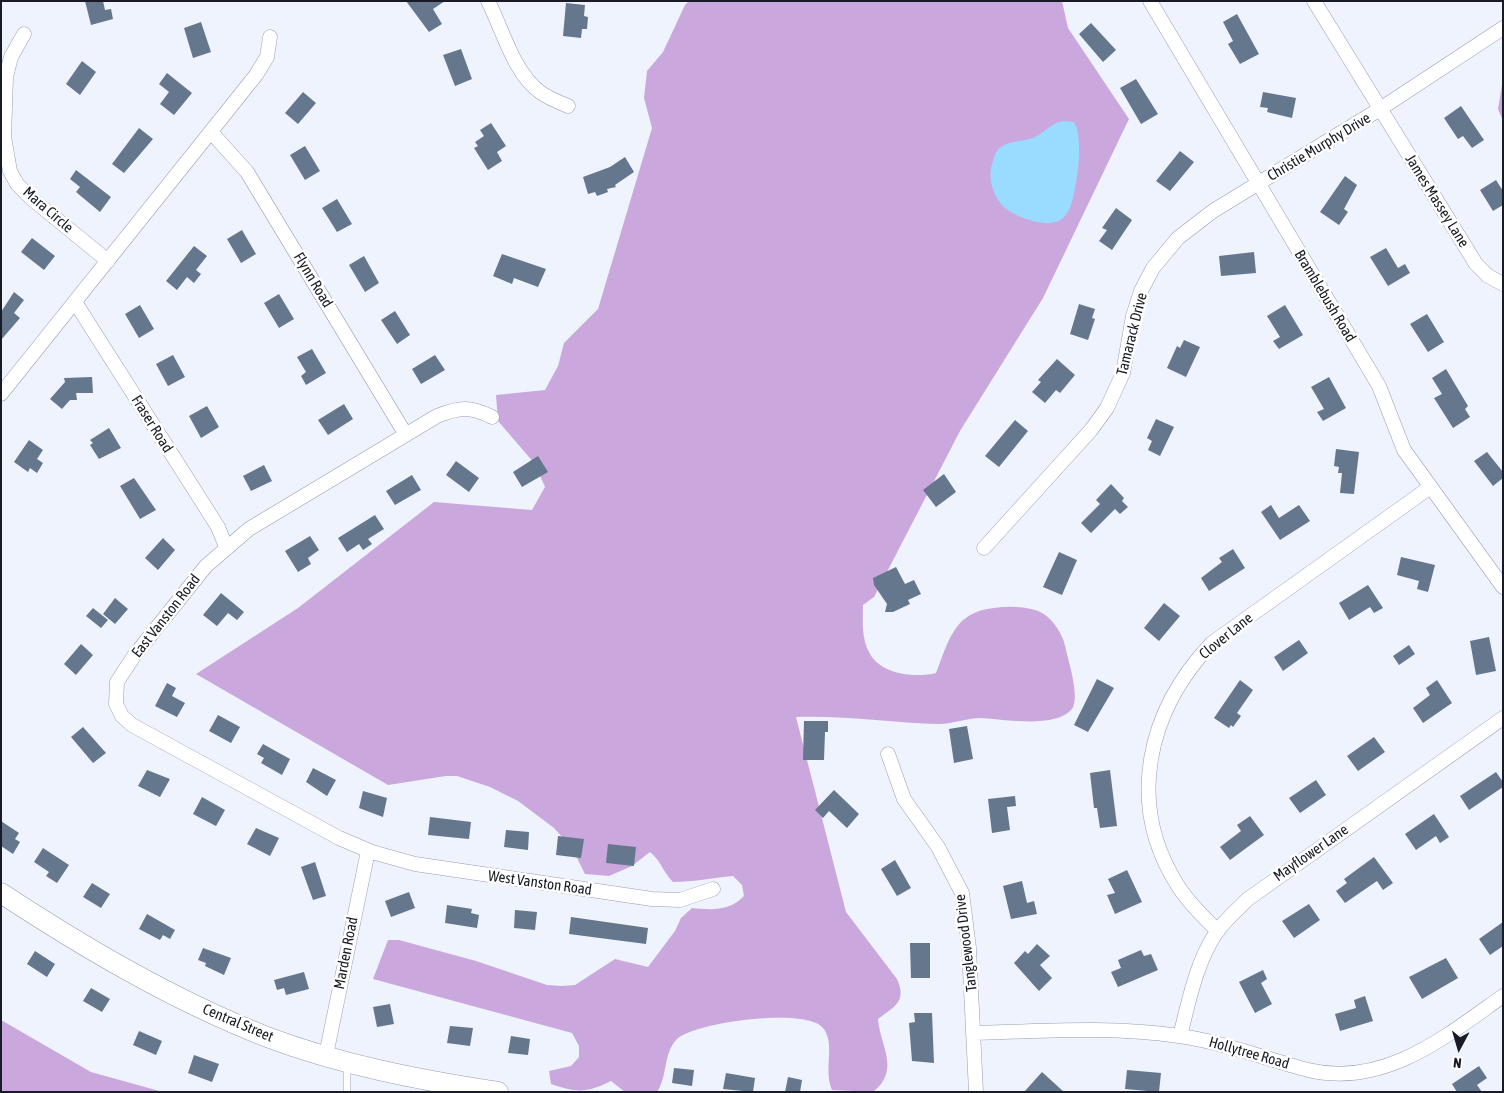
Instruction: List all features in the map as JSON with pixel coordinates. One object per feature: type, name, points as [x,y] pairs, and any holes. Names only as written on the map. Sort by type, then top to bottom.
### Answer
[{"type":"main road","name":"Central Street","points":[[1,893],[89,948],[185,1001],[268,1037],[347,1062],[441,1084],[498,1092]]},
{"type":"street","name":"Bramblebush Road","points":[[1150,1],[1379,386],[1404,450],[1503,587]]},
{"type":"street","name":"Christie Murphy Drive","points":[[1314,1],[1380,109]]},
{"type":"street","points":[[489,2],[521,71],[540,92],[568,106]]},
{"type":"street","name":"Christie Murphy Drive","points":[[1258,184],[1380,109],[1503,28]]},
{"type":"street","name":"Mara Circle","points":[[24,34],[11,57],[6,76],[4,137],[10,171],[17,184],[32,199],[108,260]]},
{"type":"street","points":[[1,394],[256,75],[266,56],[270,37]]},
{"type":"street","name":"James Massey Lane","points":[[1380,109],[1476,264],[1488,276],[1503,284]]},
{"type":"street","name":"Flynn Road","points":[[211,132],[248,172],[406,435]]},
{"type":"street","name":"Tamarack Drive","points":[[984,548],[1091,430],[1107,408],[1123,373],[1139,296],[1161,257],[1188,229],[1258,184]]},
{"type":"street","name":"Fraser Road","points":[[75,302],[218,527],[226,547]]},
{"type":"street","name":"East Vanston Road","points":[[368,851],[326,831],[132,725],[118,710],[115,690],[120,675],[179,597],[204,568],[249,529],[437,416],[464,408],[475,409],[492,418]]},
{"type":"street","name":"Clover Lane","points":[[1218,931],[1196,910],[1178,885],[1163,858],[1154,829],[1149,799],[1149,768],[1155,738],[1165,709],[1195,661],[1212,643],[1430,488]]},
{"type":"street","name":"Mayflower Lane","points":[[1180,1036],[1198,971],[1218,931],[1248,899],[1266,884],[1503,718]]},
{"type":"street","name":"Tanglewood Drive","points":[[888,754],[904,799],[938,847],[962,892],[969,948],[975,1033],[976,1092]]},
{"type":"street","name":"West Vanston Road","points":[[368,851],[415,864],[652,899],[680,900],[713,889]]},
{"type":"street","name":"Marden Road","points":[[326,1055],[351,922],[368,851]]},
{"type":"street","name":"Hollytree Road","points":[[975,1033],[1133,1030],[1214,1042],[1315,1071],[1335,1074],[1358,1073],[1393,1065],[1418,1054],[1437,1043],[1503,996]]},
{"type":"lane","points":[[347,1062],[347,1092]]},
{"type":"shaded area","points":[[689,1],[1062,1],[1068,28],[1129,119],[1043,298],[960,431],[874,597],[863,605],[864,636],[870,654],[883,667],[909,675],[936,673],[955,630],[970,615],[1004,607],[1025,608],[1041,612],[1056,626],[1065,644],[1075,697],[1072,709],[1054,719],[1042,721],[980,718],[939,724],[832,717],[796,717],[846,912],[897,979],[900,987],[901,993],[898,1003],[878,1019],[887,1057],[887,1066],[886,1075],[873,1092],[832,1090],[829,1074],[829,1041],[827,1034],[823,1028],[813,1022],[796,1018],[751,1019],[705,1027],[688,1033],[677,1039],[673,1045],[657,1092],[625,1092],[611,1081],[588,1090],[568,1089],[551,1084],[549,1071],[571,1066],[579,1057],[579,1046],[572,1033],[373,979],[388,940],[399,940],[476,961],[547,985],[575,985],[615,959],[648,967],[675,931],[681,918],[692,908],[714,909],[727,907],[744,896],[742,885],[733,876],[673,882],[650,852],[632,866],[609,876],[585,874],[572,848],[554,828],[518,801],[490,787],[457,776],[388,785],[196,674],[298,608],[434,502],[532,510],[545,487],[535,464],[498,421],[496,395],[545,390],[558,366],[564,343],[598,309],[652,128],[644,98],[647,71],[663,52],[685,5]]},
{"type":"shaded area","points":[[1503,79],[1503,121],[1498,109]]},
{"type":"shaded area","points":[[1,1020],[91,1072],[163,1092],[1,1092]]},
{"type":"water","points":[[1063,121],[1074,122],[1077,128],[1079,143],[1077,176],[1069,211],[1057,222],[1049,223],[1030,220],[1006,209],[995,195],[990,174],[996,153],[1005,145],[1033,138]]},
{"type":"building","points":[[85,1],[103,1],[105,10],[111,9],[113,19],[91,25]]},
{"type":"building","points":[[406,1],[445,1],[433,9],[442,24],[429,32]]},
{"type":"building","points":[[566,3],[585,5],[584,16],[588,17],[587,29],[582,29],[581,38],[563,36]]},
{"type":"building","points":[[1237,14],[1259,54],[1240,64],[1228,44],[1233,41],[1223,22]]},
{"type":"building","points":[[201,22],[211,52],[193,58],[184,28]]},
{"type":"building","points":[[1091,23],[1116,50],[1103,62],[1079,34]]},
{"type":"building","points":[[461,49],[472,79],[455,86],[443,55]]},
{"type":"building","points":[[82,61],[96,72],[80,95],[66,84]]},
{"type":"building","points":[[167,73],[192,93],[174,115],[160,104],[169,92],[159,84]]},
{"type":"building","points":[[1136,79],[1158,114],[1141,124],[1120,88]]},
{"type":"building","points":[[303,92],[316,103],[298,124],[285,113]]},
{"type":"building","points":[[1263,92],[1296,98],[1292,118],[1267,112],[1268,108],[1260,107]]},
{"type":"building","points":[[1461,106],[1484,140],[1472,148],[1463,136],[1458,139],[1444,118]]},
{"type":"building","points":[[491,123],[506,146],[497,152],[502,161],[488,170],[474,148],[478,146],[475,142],[484,136],[480,130]]},
{"type":"building","points":[[139,128],[153,139],[124,173],[112,164]]},
{"type":"building","points":[[305,146],[320,171],[305,180],[290,155]]},
{"type":"building","points":[[1180,151],[1194,162],[1170,191],[1156,181]]},
{"type":"building","points":[[625,157],[634,172],[615,185],[616,187],[607,189],[608,192],[597,196],[595,192],[588,194],[583,177],[610,167]]},
{"type":"building","points":[[76,170],[111,197],[100,212],[76,192],[80,187],[70,179]]},
{"type":"building","points":[[1345,176],[1357,185],[1344,209],[1348,212],[1339,225],[1320,212]]},
{"type":"building","points":[[1496,180],[1503,191],[1503,205],[1493,211],[1480,190]]},
{"type":"building","points":[[337,199],[352,224],[337,232],[322,208]]},
{"type":"building","points":[[1116,208],[1132,220],[1112,250],[1099,241],[1107,230],[1102,228]]},
{"type":"building","points":[[242,230],[256,254],[241,263],[227,239]]},
{"type":"building","points":[[32,238],[55,256],[44,270],[21,252]]},
{"type":"building","points":[[194,246],[207,256],[196,270],[201,274],[194,283],[187,277],[177,290],[166,281]]},
{"type":"building","points":[[1386,248],[1398,268],[1405,264],[1410,273],[1388,286],[1370,257]]},
{"type":"building","points":[[1254,252],[1256,273],[1221,276],[1219,256]]},
{"type":"building","points":[[502,254],[546,269],[538,287],[514,278],[512,284],[493,276]]},
{"type":"building","points":[[364,256],[379,283],[365,292],[349,265]]},
{"type":"building","points":[[14,292],[24,300],[14,313],[20,318],[1,340],[1,312]]},
{"type":"building","points":[[279,294],[294,319],[279,328],[264,303]]},
{"type":"building","points":[[1079,304],[1095,309],[1092,318],[1095,319],[1088,340],[1070,334]]},
{"type":"building","points":[[140,305],[154,329],[139,338],[125,314]]},
{"type":"building","points":[[1285,305],[1303,335],[1279,349],[1273,341],[1280,337],[1267,316]]},
{"type":"building","points":[[395,311],[410,335],[397,344],[381,320]]},
{"type":"building","points":[[1427,314],[1444,342],[1428,352],[1410,324]]},
{"type":"building","points":[[1184,340],[1200,347],[1186,377],[1167,368],[1177,346],[1180,348]]},
{"type":"building","points":[[312,349],[326,373],[306,385],[301,376],[306,372],[297,357]]},
{"type":"building","points":[[173,355],[185,377],[168,386],[156,364]]},
{"type":"building","points":[[435,355],[445,370],[421,384],[412,369]]},
{"type":"building","points":[[1057,359],[1075,375],[1060,393],[1056,390],[1045,403],[1032,392],[1041,382],[1038,380]]},
{"type":"building","points":[[1446,369],[1468,406],[1465,409],[1470,417],[1453,428],[1434,398],[1442,394],[1432,378]]},
{"type":"building","points":[[92,377],[93,393],[76,393],[77,400],[70,400],[62,409],[50,399],[65,382],[64,378]]},
{"type":"building","points":[[1329,377],[1346,408],[1323,421],[1317,412],[1324,409],[1311,387]]},
{"type":"building","points":[[344,404],[353,419],[328,435],[318,420]]},
{"type":"building","points":[[207,406],[219,427],[201,438],[189,416]]},
{"type":"building","points":[[1156,419],[1174,427],[1160,456],[1148,450],[1152,441],[1147,438]]},
{"type":"building","points":[[1015,420],[1028,431],[999,467],[985,456]]},
{"type":"building","points":[[109,428],[121,448],[99,459],[90,445],[93,443],[90,440]]},
{"type":"building","points":[[29,440],[43,450],[37,459],[43,463],[37,473],[30,468],[28,472],[14,462]]},
{"type":"building","points":[[1336,449],[1359,452],[1354,494],[1340,493],[1342,473],[1338,473],[1339,467],[1334,466]]},
{"type":"building","points":[[1487,452],[1503,472],[1503,478],[1493,486],[1474,461]]},
{"type":"building","points":[[538,456],[548,472],[522,487],[513,472]]},
{"type":"building","points":[[456,461],[479,478],[469,492],[446,475]]},
{"type":"building","points":[[264,465],[272,481],[251,491],[243,476]]},
{"type":"building","points":[[944,474],[956,492],[936,507],[923,490]]},
{"type":"building","points":[[412,475],[421,490],[395,505],[386,491]]},
{"type":"building","points":[[134,478],[156,510],[140,519],[120,486]]},
{"type":"building","points":[[1111,484],[1124,498],[1122,501],[1128,507],[1120,514],[1115,509],[1091,533],[1081,523],[1100,504],[1096,500]]},
{"type":"building","points":[[1271,505],[1279,518],[1299,505],[1310,521],[1280,540],[1261,512]]},
{"type":"building","points":[[375,515],[384,529],[368,539],[372,544],[363,550],[359,544],[347,552],[338,538]]},
{"type":"building","points":[[310,536],[319,550],[308,558],[311,564],[298,572],[285,551]]},
{"type":"building","points":[[163,538],[175,550],[158,570],[145,558]]},
{"type":"building","points":[[1233,549],[1245,568],[1209,591],[1201,578],[1222,562],[1219,558]]},
{"type":"building","points":[[1059,552],[1077,560],[1062,595],[1043,587]]},
{"type":"building","points":[[1401,557],[1435,565],[1428,592],[1417,589],[1419,581],[1397,575]]},
{"type":"building","points":[[896,567],[905,584],[914,580],[921,594],[908,600],[910,604],[893,612],[885,612],[887,604],[874,585],[873,578]]},
{"type":"building","points":[[1368,585],[1383,608],[1374,613],[1370,607],[1349,620],[1339,603]]},
{"type":"building","points":[[221,593],[244,612],[237,620],[228,613],[217,626],[203,615]]},
{"type":"building","points":[[115,598],[128,609],[115,624],[103,614]]},
{"type":"building","points":[[1164,603],[1180,616],[1159,641],[1144,628]]},
{"type":"building","points":[[93,608],[108,620],[101,628],[86,616]]},
{"type":"building","points":[[1489,637],[1496,671],[1476,675],[1470,641]]},
{"type":"building","points":[[1299,640],[1308,653],[1283,671],[1274,657]]},
{"type":"building","points":[[81,644],[93,655],[76,675],[64,664]]},
{"type":"building","points":[[1409,645],[1415,654],[1399,665],[1393,656]]},
{"type":"building","points":[[1097,679],[1114,688],[1088,732],[1074,725]]},
{"type":"building","points":[[1240,680],[1253,690],[1237,713],[1241,716],[1233,727],[1231,725],[1229,728],[1214,718]]},
{"type":"building","points":[[1437,680],[1452,703],[1423,723],[1413,708],[1430,695],[1426,688]]},
{"type":"building","points":[[167,683],[176,688],[172,696],[185,703],[177,717],[155,706]]},
{"type":"building","points":[[218,715],[240,727],[231,743],[209,731]]},
{"type":"building","points":[[804,721],[828,721],[828,732],[825,732],[824,760],[803,760]]},
{"type":"building","points":[[967,726],[973,759],[954,763],[949,729]]},
{"type":"building","points":[[83,727],[106,753],[93,763],[71,737]]},
{"type":"building","points":[[1374,737],[1385,752],[1358,771],[1347,756]]},
{"type":"building","points":[[263,744],[290,759],[282,775],[261,763],[264,758],[257,754]]},
{"type":"building","points":[[313,768],[336,780],[327,796],[306,782]]},
{"type":"building","points":[[147,770],[170,779],[160,797],[138,786]]},
{"type":"building","points":[[1110,770],[1117,826],[1100,828],[1097,808],[1094,808],[1090,773]]},
{"type":"building","points":[[1496,772],[1503,782],[1503,787],[1469,810],[1460,796]]},
{"type":"building","points":[[1316,780],[1326,795],[1300,813],[1289,798]]},
{"type":"building","points":[[834,790],[859,814],[847,828],[829,811],[823,818],[815,810]]},
{"type":"building","points":[[363,791],[387,798],[383,817],[359,808]]},
{"type":"building","points":[[1015,796],[1016,806],[1007,807],[1010,830],[992,833],[988,799]]},
{"type":"building","points":[[202,797],[225,810],[216,826],[193,814]]},
{"type":"building","points":[[1434,814],[1449,837],[1440,843],[1436,836],[1416,850],[1405,834]]},
{"type":"building","points":[[1250,816],[1264,835],[1230,860],[1220,847],[1241,831],[1237,825]]},
{"type":"building","points":[[430,817],[471,822],[469,839],[428,835]]},
{"type":"building","points":[[1,821],[19,833],[15,839],[20,842],[13,854],[1,846]]},
{"type":"building","points":[[256,828],[279,838],[270,856],[247,844]]},
{"type":"building","points":[[506,830],[529,832],[528,850],[504,847]]},
{"type":"building","points":[[558,836],[584,839],[581,858],[556,855]]},
{"type":"building","points":[[608,844],[636,847],[634,866],[606,863]]},
{"type":"building","points":[[43,848],[69,865],[57,883],[46,876],[49,872],[34,862]]},
{"type":"building","points":[[1374,857],[1393,883],[1383,890],[1377,881],[1345,903],[1336,891],[1347,883],[1344,879]]},
{"type":"building","points":[[895,860],[911,888],[897,896],[881,869]]},
{"type":"building","points":[[315,862],[326,896],[313,900],[301,867]]},
{"type":"building","points":[[1127,870],[1142,902],[1115,914],[1107,895],[1115,893],[1108,879]]},
{"type":"building","points":[[1022,881],[1027,903],[1034,901],[1037,914],[1011,919],[1003,886]]},
{"type":"building","points":[[92,883],[110,894],[101,908],[83,897]]},
{"type":"building","points":[[409,892],[415,908],[391,917],[385,901]]},
{"type":"building","points":[[1309,904],[1320,920],[1294,938],[1282,921]]},
{"type":"building","points":[[447,905],[472,909],[471,913],[479,915],[477,928],[445,923]]},
{"type":"building","points":[[515,910],[537,912],[535,930],[514,928]]},
{"type":"building","points":[[147,914],[175,930],[170,939],[163,935],[160,940],[139,929]]},
{"type":"building","points":[[571,917],[648,928],[646,944],[569,934]]},
{"type":"building","points":[[1503,922],[1503,946],[1490,955],[1479,939]]},
{"type":"building","points":[[910,943],[930,943],[930,978],[911,978]]},
{"type":"building","points":[[1037,944],[1050,956],[1040,965],[1052,978],[1039,991],[1014,963],[1025,951],[1028,954]]},
{"type":"building","points":[[203,948],[231,958],[224,975],[205,966],[206,963],[198,960]]},
{"type":"building","points":[[1141,950],[1144,956],[1151,954],[1158,970],[1118,987],[1111,972],[1121,968],[1118,960]]},
{"type":"building","points":[[35,951],[55,964],[47,977],[27,964]]},
{"type":"building","points":[[1446,958],[1458,978],[1422,999],[1409,977]]},
{"type":"building","points":[[1263,970],[1267,979],[1261,983],[1272,1004],[1255,1013],[1239,982]]},
{"type":"building","points":[[304,972],[309,989],[286,995],[284,988],[277,990],[274,980]]},
{"type":"building","points":[[91,988],[110,999],[102,1012],[83,1001]]},
{"type":"building","points":[[1365,996],[1373,1021],[1340,1031],[1335,1014],[1356,1008],[1354,1000]]},
{"type":"building","points":[[390,1004],[394,1024],[377,1027],[373,1007]]},
{"type":"building","points":[[914,1013],[932,1013],[934,1063],[912,1061],[909,1023],[915,1022]]},
{"type":"building","points":[[450,1026],[473,1028],[470,1046],[447,1043]]},
{"type":"building","points":[[139,1031],[162,1041],[156,1055],[133,1045]]},
{"type":"building","points":[[511,1036],[530,1039],[528,1055],[508,1053]]},
{"type":"building","points":[[194,1055],[219,1064],[212,1082],[188,1073]]},
{"type":"building","points":[[1479,1066],[1487,1078],[1477,1085],[1482,1092],[1457,1092],[1452,1084]]},
{"type":"building","points":[[674,1068],[694,1070],[692,1086],[672,1083]]},
{"type":"building","points":[[1127,1070],[1161,1073],[1159,1092],[1125,1089]]},
{"type":"building","points":[[1042,1072],[1064,1092],[1024,1092]]},
{"type":"building","points":[[726,1073],[755,1078],[753,1092],[723,1089]]},
{"type":"building","points":[[788,1077],[802,1080],[800,1092],[785,1092]]}]
